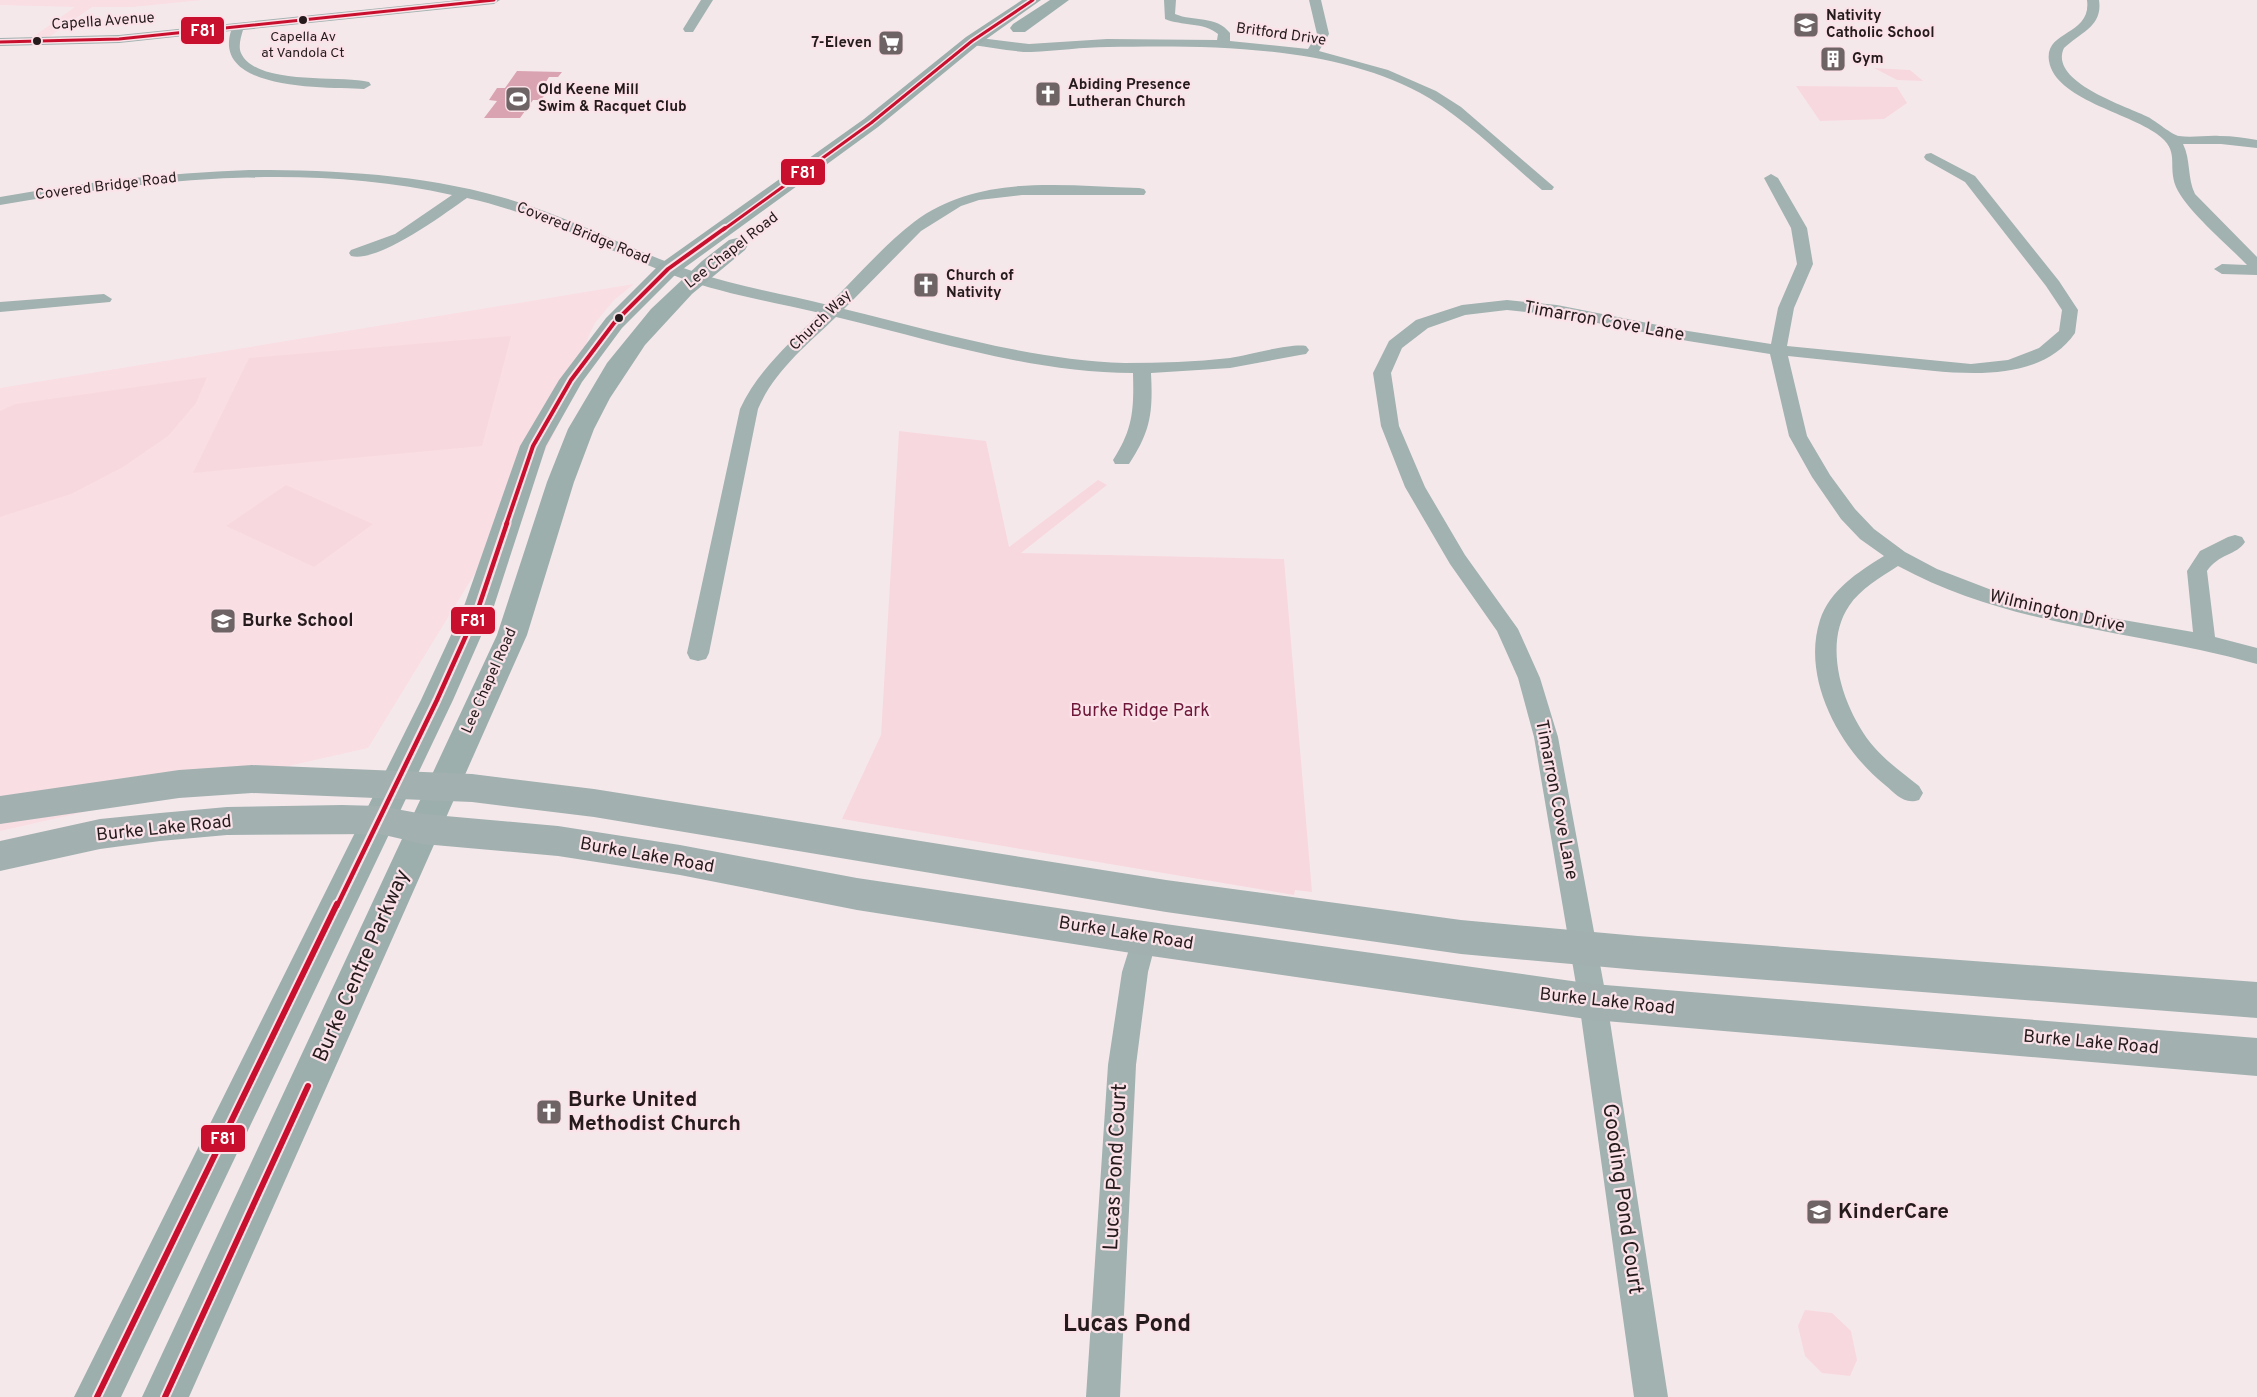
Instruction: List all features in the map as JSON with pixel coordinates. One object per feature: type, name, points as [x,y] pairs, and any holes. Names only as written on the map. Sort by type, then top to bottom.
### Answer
[{"type":"main road","name":"Lee Chapel Road","points":[[395,785],[438,700],[478,609],[517,488],[542,428],[571,380],[593,350],[628,309],[668,269],[871,123],[972,41],[1033,0]]},
{"type":"main road","name":"Lee Chapel Road","points":[[423,828],[512,635],[568,460],[580,430],[613,373],[652,322],[695,278],[870,148],[996,45],[1061,0]]},
{"type":"main road","points":[[0,810],[126,791],[231,781],[298,780],[472,788],[628,808],[1166,896],[1461,937],[2257,1000]]},
{"type":"main road","points":[[97,1397],[380,820],[395,785]]},
{"type":"main road","name":"Burke Lake Road","points":[[0,856],[100,834],[160,827],[227,821],[380,820],[423,828],[558,841],[680,860],[837,891],[1144,938],[1593,1002],[2257,1057]]},
{"type":"main road","name":"Burke Centre Parkway","points":[[165,1397],[295,1116],[423,828]]},
{"type":"street","name":"Capella Avenue","points":[[0,42],[83,41],[494,0]]},
{"type":"street","points":[[689,29],[706,0]]},
{"type":"street","points":[[1170,0],[1169,16],[1176,20],[1205,23],[1220,29],[1224,33],[1223,44]]},
{"type":"street","points":[[1312,53],[1323,34],[1315,0]]},
{"type":"street","points":[[2093,0],[2093,18],[2058,47],[2055,57],[2058,68],[2067,79],[2083,91],[2150,123],[2173,140],[2182,159],[2182,183],[2188,196],[2257,268]]},
{"type":"street","points":[[238,27],[233,44],[234,53],[241,63],[261,74],[293,81],[364,85]]},
{"type":"street","name":"Britford Drive","points":[[972,41],[1029,48],[1107,43],[1223,44],[1312,53],[1383,73],[1431,94],[1456,110],[1547,187]]},
{"type":"street","points":[[0,52],[14,42]]},
{"type":"street","points":[[2173,140],[2222,140],[2257,144]]},
{"type":"street","name":"Timarron Cove Lane","points":[[1593,1002],[1546,736],[1529,678],[1507,629],[1457,559],[1415,488],[1390,426],[1382,373],[1395,345],[1422,324],[1462,310],[1507,305],[1557,310],[1688,336],[1779,350],[1971,369],[2012,364],[2045,352],[2067,333],[2070,310],[2053,284],[1970,179],[1930,157]]},
{"type":"street","name":"Covered Bridge Road","points":[[0,201],[101,186],[186,178],[266,175],[336,177],[409,183],[464,193],[538,213],[668,269],[695,278],[1020,356],[1095,366],[1142,368],[1217,365],[1263,359],[1300,350]]},
{"type":"street","name":"Wilmington Drive","points":[[1771,178],[1799,228],[1805,264],[1786,308],[1779,350],[1798,436],[1822,477],[1848,514],[1867,534],[1898,557],[1970,591],[2022,608],[2205,642],[2257,656]]},
{"type":"street","name":"Church Way","points":[[698,653],[749,409],[757,391],[770,372],[916,228],[936,213],[979,196],[1020,191],[1138,192]]},
{"type":"street","points":[[357,253],[400,237],[464,193]]},
{"type":"street","points":[[2222,269],[2257,268]]},
{"type":"street","points":[[0,307],[104,299]]},
{"type":"street","points":[[1122,460],[1136,441],[1144,418],[1142,368]]},
{"type":"street","points":[[2205,642],[2197,571],[2207,556],[2235,542]]},
{"type":"street","points":[[1898,557],[1852,588],[1839,603],[1833,615],[1826,643],[1826,659],[1835,697],[1851,733],[1875,763],[1911,793]]},
{"type":"street","name":"Lucas Pond Court","points":[[1103,1397],[1122,1065],[1132,987],[1144,938]]},
{"type":"street","name":"Gooding Pond Court","points":[[1593,1002],[1651,1397]]},
{"type":"shaded area","points":[[0,0],[203,0],[132,7],[92,7],[49,37],[33,37],[75,7],[0,5]]},
{"type":"shaded area","points":[[517,71],[562,72],[558,77],[549,77],[542,88],[549,89],[541,100],[533,100],[520,118],[484,118],[497,101],[489,100],[497,88],[505,88]]},
{"type":"shaded area","name":"Burke School","points":[[634,284],[614,300],[595,323],[563,415],[524,493],[368,748],[0,831],[0,388]]},
{"type":"green space","points":[[1874,68],[1910,70],[1923,81],[1897,80]]},
{"type":"green space","points":[[1796,86],[1897,87],[1907,103],[1884,119],[1820,121]]},
{"type":"green space","points":[[511,336],[482,446],[193,473],[249,358]]},
{"type":"green space","points":[[207,377],[196,403],[168,436],[123,467],[71,494],[0,517],[0,411],[15,404]]},
{"type":"green space","name":"Burke Ridge Park","points":[[899,431],[986,441],[1009,547],[1098,480],[1107,485],[1021,553],[1284,559],[1312,892],[1295,890],[1294,895],[842,819],[881,735]]},
{"type":"green space","points":[[286,485],[373,524],[314,567],[226,526]]},
{"type":"green space","points":[[1805,1310],[1832,1313],[1851,1331],[1857,1360],[1850,1376],[1822,1373],[1805,1356],[1798,1326]]},
{"type":"transit line","name":"F81","points":[[0,42],[119,39],[494,0]]},
{"type":"transit line","name":"F81","points":[[97,1397],[437,700],[478,609],[533,446],[571,380],[614,323],[668,269],[871,123],[972,41],[1033,0]]},
{"type":"transit line","name":"F81","points":[[165,1397],[308,1086]]},
{"type":"place","name":"Capella Av at Vandola Ct","points":[[303,20]]},
{"type":"place","name":"Nativity Catholic School","points":[[1806,25]]},
{"type":"place","name":"7-Eleven","points":[[891,43]]},
{"type":"place","name":"Gym","points":[[1833,59]]},
{"type":"place","name":"Abiding Presence Lutheran Church","points":[[1048,94]]},
{"type":"place","name":"Old Keene Mill Swim & Racquet Club","points":[[518,99]]},
{"type":"place","name":"Church of Nativity","points":[[926,285]]},
{"type":"place","name":"Burke School","points":[[223,621]]},
{"type":"place","name":"Burke United Methodist Church","points":[[549,1112]]},
{"type":"place","name":"KinderCare","points":[[1819,1212]]},
{"type":"district","name":"Lucas Pond","points":[[1127,1325]]}]
